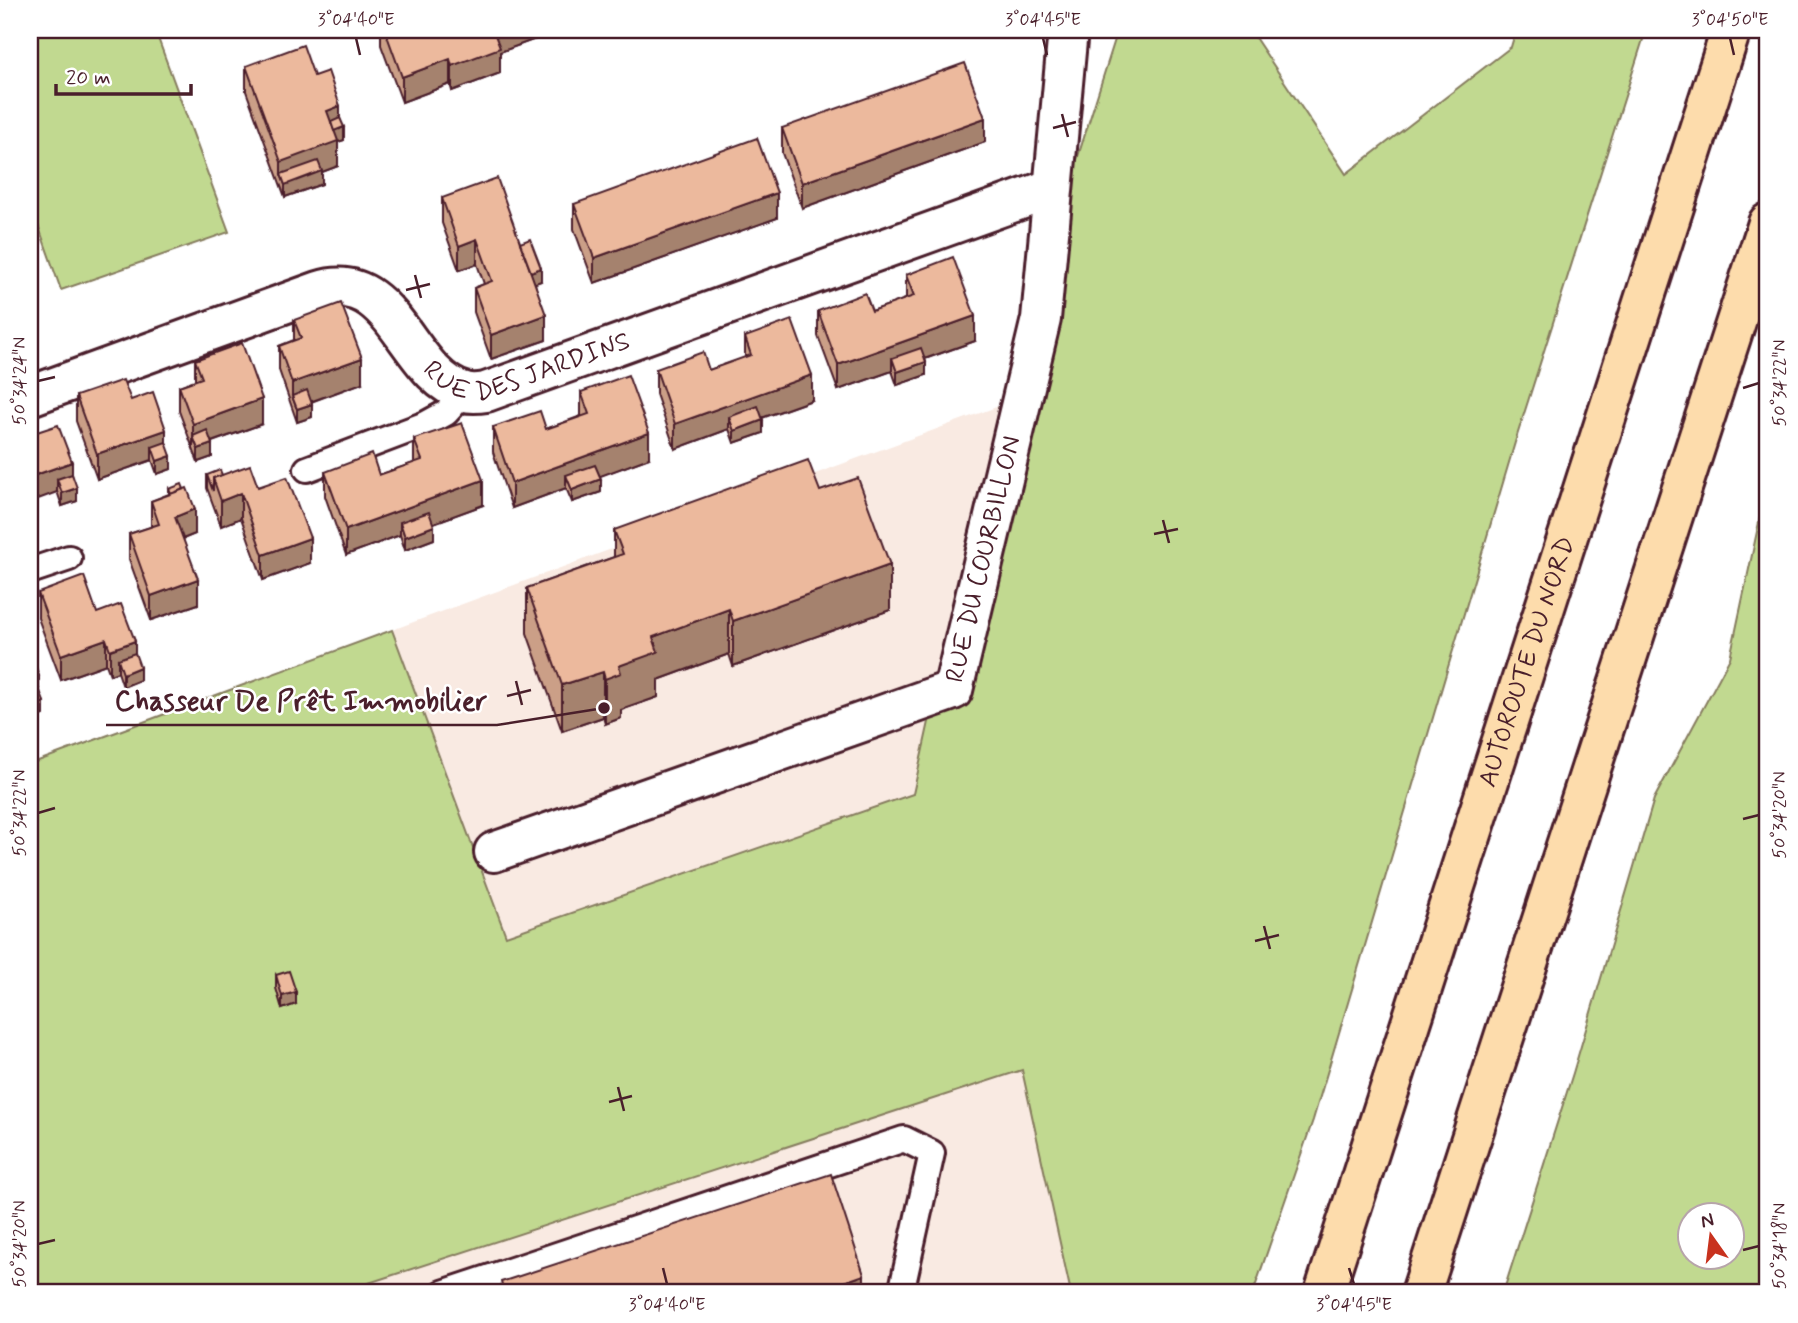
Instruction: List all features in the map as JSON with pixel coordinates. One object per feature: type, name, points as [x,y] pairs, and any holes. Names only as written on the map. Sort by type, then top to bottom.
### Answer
[{"type":"highway","name":"AUTOROUTE DU NORD","points":[[1324,1293],[1731,30]]},
{"type":"highway","points":[[1421,1293],[1768,223]]},
{"type":"street","name":"RUE DU COURBILLON","points":[[494,852],[953,690],[1041,319],[1068,30]]},
{"type":"street","name":"RUE DES JARDINS","points":[[30,396],[339,286],[357,290],[375,301],[444,381],[465,392],[486,392],[1053,188]]},
{"type":"lane","points":[[307,469],[426,424],[446,413],[465,392]]},
{"type":"lane","points":[[30,571],[69,558]]},
{"type":"lane","points":[[443,1293],[904,1139],[932,1153],[901,1293]]},
{"type":"shaded area","points":[[999,406],[913,794],[506,936],[392,630]]},
{"type":"shaded area","points":[[1022,1070],[1071,1293],[338,1293]]},
{"type":"green space","points":[[30,30],[155,30],[229,232],[61,290],[30,202]]},
{"type":"green space","points":[[1118,30],[1250,30],[1346,174],[1511,47],[1516,30],[1646,30],[1516,439],[1313,1120],[1253,1293],[1071,1293],[1022,1070],[338,1293],[30,1293],[30,764],[392,630],[506,936],[913,794],[999,406]]},
{"type":"green space","points":[[1768,480],[1768,1293],[1503,1293],[1573,1073],[1654,799],[1730,658]]},
{"type":"building","points":[[385,30],[493,30],[500,48],[452,66],[450,59],[402,77]]},
{"type":"building","points":[[303,45],[314,76],[328,71],[340,106],[327,111],[338,141],[281,162],[246,66]]},
{"type":"building","points":[[965,63],[985,118],[802,183],[782,128]]},
{"type":"building","points":[[340,118],[344,127],[334,131],[331,122]]},
{"type":"building","points":[[757,138],[777,193],[594,258],[574,204]]},
{"type":"building","points":[[318,161],[322,171],[285,185],[281,174]]},
{"type":"building","points":[[497,178],[546,315],[491,335],[474,288],[492,281],[477,239],[459,246],[442,198]]},
{"type":"building","points":[[530,239],[541,268],[531,272],[520,243]]},
{"type":"building","points":[[953,257],[975,316],[838,365],[818,311],[865,293],[872,311],[914,296],[906,275]]},
{"type":"building","points":[[341,303],[362,358],[292,383],[279,346],[301,338],[294,320]]},
{"type":"building","points":[[792,320],[812,375],[675,424],[656,369],[703,352],[709,370],[751,355],[745,337]]},
{"type":"building","points":[[242,343],[262,399],[193,424],[179,386],[202,378],[195,360]]},
{"type":"building","points":[[921,348],[926,362],[897,372],[892,358]]},
{"type":"building","points":[[628,375],[649,433],[512,483],[493,427],[540,411],[546,429],[589,414],[581,392]]},
{"type":"building","points":[[123,380],[131,400],[153,392],[166,430],[97,454],[76,396]]},
{"type":"building","points":[[307,390],[312,404],[297,409],[292,396]]},
{"type":"building","points":[[758,406],[763,420],[734,431],[729,417]]},
{"type":"building","points":[[30,415],[37,432],[58,425],[72,462],[30,477]]},
{"type":"building","points":[[462,423],[483,480],[346,530],[325,472],[372,454],[379,475],[422,460],[414,439]]},
{"type":"building","points":[[207,430],[212,444],[198,449],[193,436]]},
{"type":"building","points":[[166,442],[171,456],[157,461],[152,447]]},
{"type":"building","points":[[808,460],[820,491],[858,478],[890,565],[733,621],[729,609],[653,637],[658,652],[619,666],[621,673],[605,679],[603,672],[562,685],[527,588],[623,554],[614,530]]},
{"type":"building","points":[[250,465],[258,487],[287,477],[310,538],[263,555],[241,493],[221,501],[213,478]]},
{"type":"building","points":[[595,465],[601,479],[572,490],[566,475]]},
{"type":"building","points":[[220,470],[222,475],[213,478],[213,491],[207,475]]},
{"type":"building","points":[[72,474],[77,488],[62,493],[57,479]]},
{"type":"building","points":[[182,484],[184,489],[171,494],[169,489]]},
{"type":"building","points":[[187,488],[195,509],[175,517],[198,579],[151,596],[129,534],[159,524],[151,501]]},
{"type":"building","points":[[429,512],[434,526],[405,537],[400,522]]},
{"type":"building","points":[[84,576],[97,613],[121,604],[135,641],[110,650],[106,639],[61,655],[38,593]]},
{"type":"building","points":[[30,650],[39,676],[30,679]]},
{"type":"building","points":[[135,653],[140,667],[123,674],[118,659]]},
{"type":"building","points":[[39,688],[44,702],[30,708],[30,691]]},
{"type":"building","points":[[289,971],[296,992],[282,996],[276,975]]},
{"type":"building","points":[[831,1174],[864,1275],[833,1286],[835,1293],[504,1293],[501,1282]]},
{"type":"place","name":"Chasseur De Prêt Immobilier","points":[[604,708]]}]
